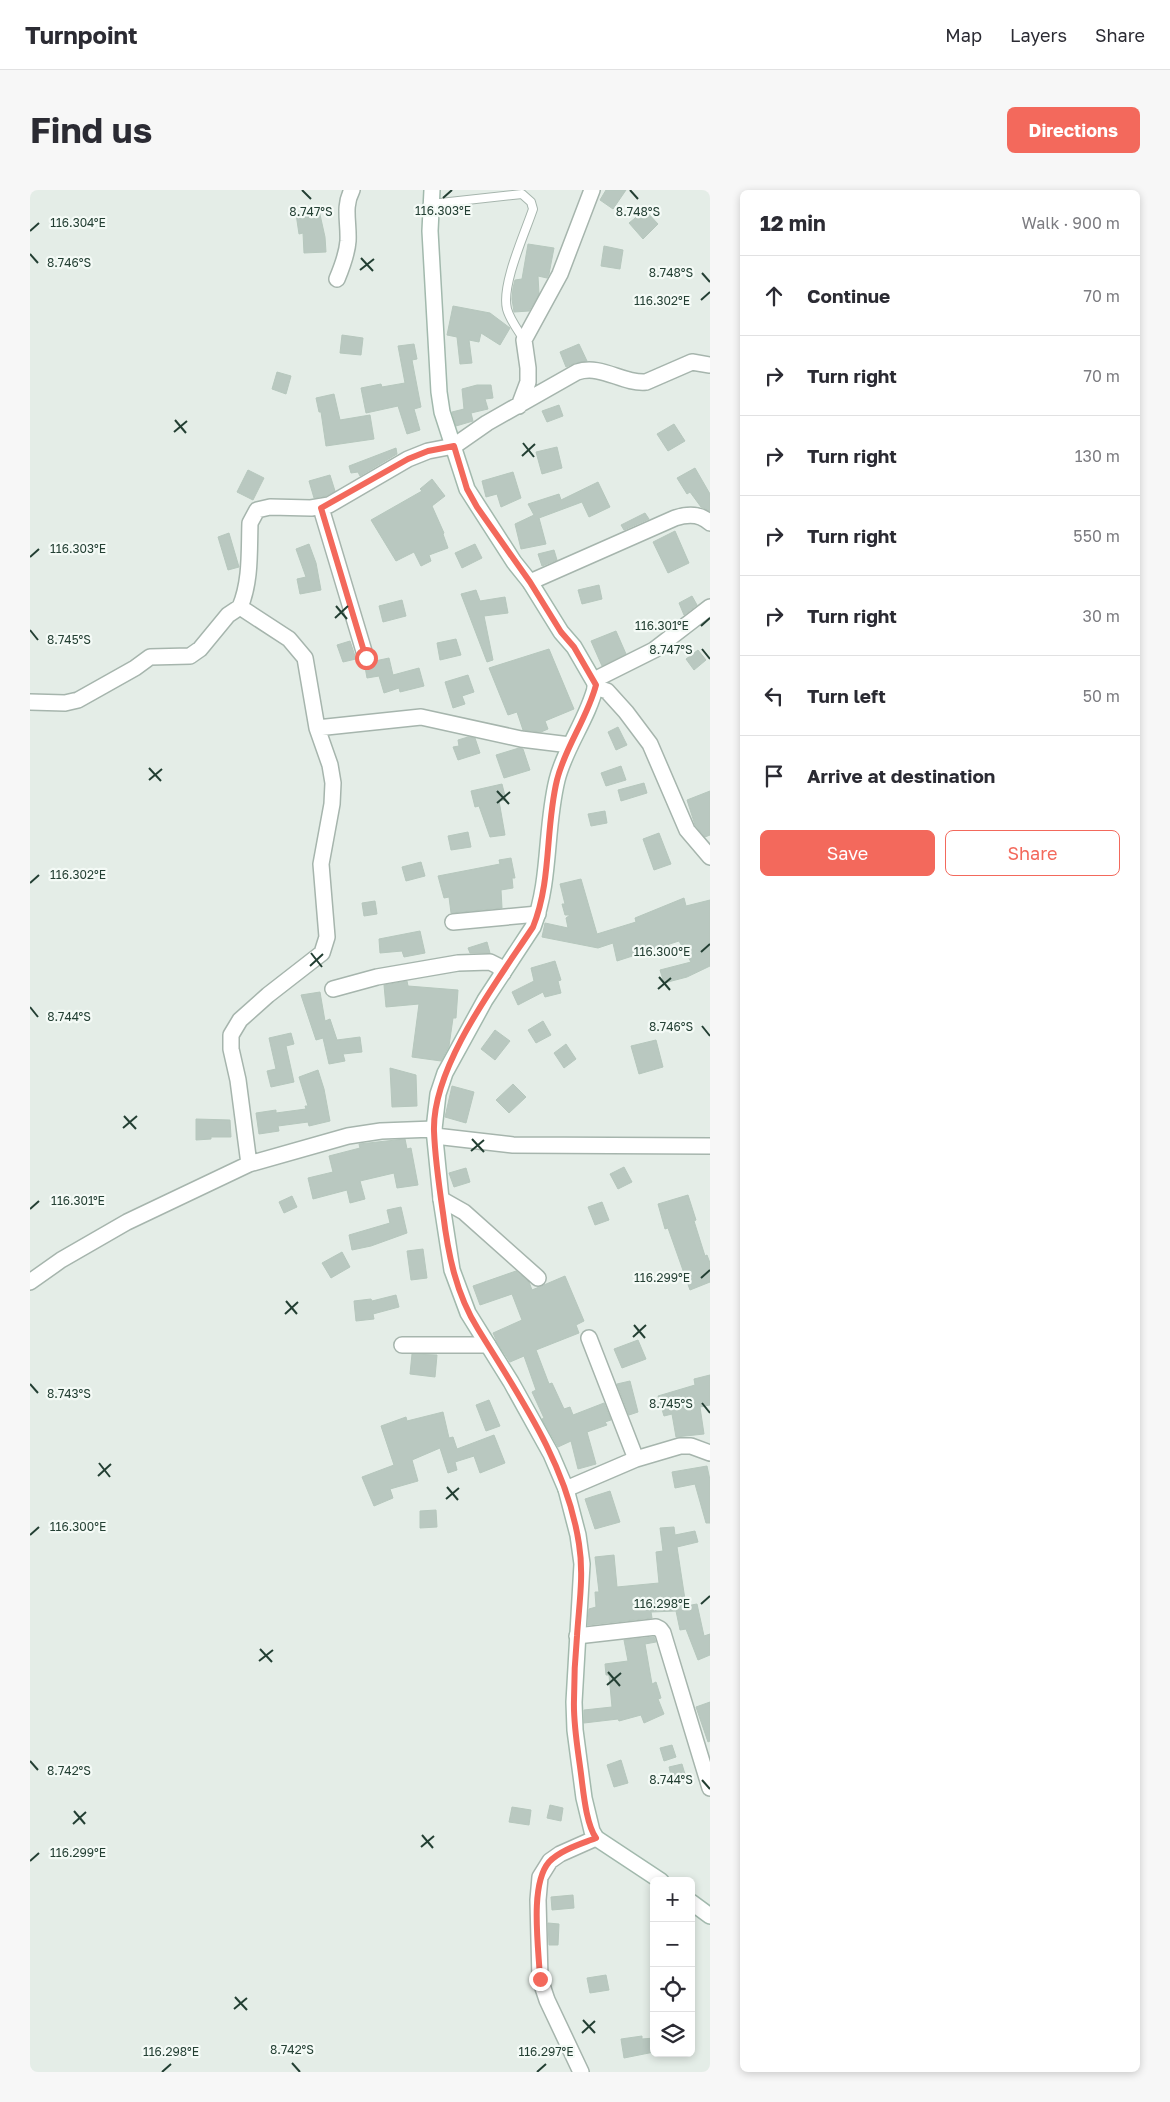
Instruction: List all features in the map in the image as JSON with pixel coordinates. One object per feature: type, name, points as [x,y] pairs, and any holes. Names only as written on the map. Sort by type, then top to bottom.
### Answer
[{"type":"street","points":[[337,279],[348,240],[346,203],[352,190]]},
{"type":"street","points":[[519,406],[528,382],[524,340],[560,274],[592,190]]},
{"type":"street","points":[[431,197],[430,232],[438,385],[442,412],[467,489],[514,562],[530,582],[561,632],[574,647],[595,683],[608,691],[650,744],[687,830],[710,857]]},
{"type":"street","points":[[30,702],[65,703],[78,700],[135,668],[150,656],[190,656],[200,648],[228,615],[240,607],[244,597],[248,572],[250,523],[257,510],[270,507],[321,508],[408,459],[428,451],[454,446],[487,423],[578,372],[587,369],[612,374],[640,383],[692,362],[710,365]]},
{"type":"street","points":[[321,508],[366,658]]},
{"type":"street","points":[[530,582],[675,518],[690,515],[700,516],[710,523]]},
{"type":"street","points":[[240,607],[289,639],[305,658],[317,728],[330,765],[333,783],[332,804],[321,864],[327,937],[322,953],[268,995],[240,1020],[231,1035],[231,1050],[238,1080],[249,1164]]},
{"type":"street","points":[[655,1877],[596,1838],[592,1831],[584,1798],[575,1730],[574,1702],[582,1564],[578,1535],[566,1489],[551,1454],[511,1382],[468,1313],[452,1270],[441,1199],[434,1133],[438,1094],[445,1073],[485,1000],[533,927],[538,914],[545,880],[556,783],[561,764],[584,717],[595,683],[654,650],[710,607]]},
{"type":"street","points":[[317,728],[421,716],[521,739],[570,745]]},
{"type":"street","points":[[453,922],[538,914]]},
{"type":"street","points":[[333,989],[377,977],[458,963],[490,962],[498,966],[503,973]]},
{"type":"street","points":[[30,1282],[68,1255],[127,1222],[249,1164],[348,1136],[381,1131],[434,1133],[513,1145],[710,1146]]},
{"type":"street","points":[[441,1199],[464,1212],[538,1278]]},
{"type":"street","points":[[590,1338],[636,1459]]},
{"type":"street","points":[[402,1346],[488,1346]]},
{"type":"street","points":[[566,1489],[636,1459],[685,1445],[710,1454]]},
{"type":"street","points":[[577,1636],[656,1627],[660,1629],[663,1633],[710,1788]]},
{"type":"street","points":[[581,2072],[547,2000],[540,1979],[538,1900],[540,1877],[550,1861],[560,1854],[596,1838]]},
{"type":"street","points":[[695,1905],[710,1916]]},
{"type":"lane","points":[[431,197],[522,194],[531,202],[533,209],[509,279],[506,297],[508,310],[524,340]]},
{"type":"building","points":[[606,190],[626,190],[613,209],[600,200]]},
{"type":"building","points":[[319,210],[326,252],[304,253],[303,233],[299,234],[296,214]]},
{"type":"building","points":[[645,210],[658,224],[643,239],[629,223]]},
{"type":"building","points":[[528,244],[554,248],[549,274],[547,278],[538,276],[539,294],[529,311],[514,312],[513,288],[515,280],[522,279]]},
{"type":"building","points":[[604,246],[623,250],[620,269],[601,266]]},
{"type":"building","points":[[453,306],[490,313],[510,328],[500,345],[481,333],[479,342],[469,340],[472,363],[460,364],[457,337],[447,335]]},
{"type":"building","points":[[342,335],[363,338],[361,355],[340,353]]},
{"type":"building","points":[[414,344],[417,359],[412,360],[421,407],[414,409],[420,430],[407,434],[398,406],[366,413],[361,388],[381,384],[382,387],[405,383],[398,346]]},
{"type":"building","points":[[579,344],[587,361],[566,367],[560,352]]},
{"type":"building","points":[[277,372],[291,376],[286,394],[272,389]]},
{"type":"building","points":[[477,385],[491,385],[493,398],[485,399],[488,409],[471,413],[473,421],[456,426],[452,412],[464,409],[462,389]]},
{"type":"building","points":[[334,394],[340,420],[370,415],[374,439],[326,446],[321,412],[319,412],[316,398]]},
{"type":"building","points":[[559,405],[563,416],[547,422],[542,411]]},
{"type":"building","points":[[674,424],[685,441],[668,451],[657,434]]},
{"type":"building","points":[[557,447],[562,468],[542,474],[536,452]]},
{"type":"building","points":[[396,448],[397,454],[360,476],[358,472],[351,473],[349,466]]},
{"type":"building","points":[[695,468],[710,494],[710,511],[701,507],[690,492],[687,494],[677,478]]},
{"type":"building","points":[[248,470],[264,478],[253,500],[237,492]]},
{"type":"building","points":[[513,472],[521,498],[501,507],[497,494],[486,497],[482,481]]},
{"type":"building","points":[[330,475],[335,491],[326,496],[314,498],[309,481]]},
{"type":"building","points":[[432,479],[445,496],[432,506],[444,533],[448,548],[429,555],[431,561],[421,566],[414,552],[396,561],[371,520],[422,491],[420,489]]},
{"type":"building","points":[[598,482],[610,507],[589,517],[582,502],[539,518],[546,544],[521,549],[515,524],[534,515],[528,504],[559,494],[561,500]]},
{"type":"building","points":[[645,513],[649,519],[624,530],[621,525]]},
{"type":"building","points":[[675,531],[689,563],[668,573],[653,542]]},
{"type":"building","points":[[229,533],[239,567],[228,570],[218,537]]},
{"type":"building","points":[[309,544],[316,563],[321,590],[300,594],[297,579],[306,577],[296,549]]},
{"type":"building","points":[[475,544],[482,558],[462,568],[455,553]]},
{"type":"building","points":[[554,550],[557,560],[542,566],[538,554]]},
{"type":"building","points":[[599,585],[602,599],[582,604],[578,590]]},
{"type":"building","points":[[476,590],[480,601],[505,597],[508,613],[484,616],[493,660],[487,662],[461,594]]},
{"type":"building","points":[[692,596],[697,605],[684,615],[679,603]]},
{"type":"building","points":[[402,600],[406,616],[383,622],[379,606]]},
{"type":"building","points":[[616,631],[626,654],[602,666],[591,641]]},
{"type":"building","points":[[456,639],[461,655],[440,660],[437,643]]},
{"type":"building","points":[[350,641],[356,659],[343,662],[337,645]]},
{"type":"building","points":[[549,649],[574,709],[545,721],[548,729],[541,732],[523,730],[517,712],[508,715],[489,668]]},
{"type":"building","points":[[698,650],[706,660],[694,670],[686,659]]},
{"type":"building","points":[[389,658],[393,675],[419,668],[424,686],[400,692],[399,688],[384,693],[379,676],[367,678],[365,667],[372,665],[375,661]]},
{"type":"building","points":[[468,675],[474,692],[462,696],[465,704],[453,708],[445,682]]},
{"type":"building","points":[[618,727],[627,745],[616,750],[608,732]]},
{"type":"building","points":[[468,737],[475,738],[480,753],[458,760],[453,747],[459,746],[458,740]]},
{"type":"building","points":[[519,748],[523,749],[530,770],[504,778],[496,755]]},
{"type":"building","points":[[621,766],[626,780],[606,786],[601,773]]},
{"type":"building","points":[[644,783],[647,793],[621,801],[618,790]]},
{"type":"building","points":[[502,784],[506,800],[499,801],[505,835],[490,837],[479,806],[475,807],[471,791]]},
{"type":"building","points":[[710,791],[710,835],[705,837],[695,825],[687,800]]},
{"type":"building","points":[[605,811],[607,823],[591,826],[588,814]]},
{"type":"building","points":[[468,832],[471,847],[451,850],[448,836]]},
{"type":"building","points":[[659,833],[671,864],[654,870],[643,839]]},
{"type":"building","points":[[511,858],[515,878],[512,878],[513,888],[501,890],[502,908],[451,913],[449,897],[444,898],[438,876],[500,864],[499,860]]},
{"type":"building","points":[[421,862],[425,876],[406,881],[402,867]]},
{"type":"building","points":[[581,879],[597,934],[636,922],[635,918],[684,898],[686,906],[710,900],[710,966],[687,977],[664,983],[660,970],[691,962],[679,941],[617,961],[613,943],[598,948],[542,937],[545,923],[568,928],[566,918],[570,915],[565,915],[562,904],[565,904],[560,884]]},
{"type":"building","points":[[375,901],[377,914],[364,916],[362,903]]},
{"type":"building","points":[[420,931],[425,953],[404,957],[402,951],[380,953],[379,939]]},
{"type":"building","points":[[487,942],[490,953],[470,953],[468,948]]},
{"type":"building","points":[[555,961],[561,980],[558,981],[561,993],[545,997],[543,992],[518,1005],[512,992],[534,981],[531,968]]},
{"type":"building","points":[[407,981],[408,986],[458,990],[456,1018],[453,1018],[449,1046],[441,1061],[412,1057],[419,1004],[386,1007],[384,985]]},
{"type":"building","points":[[320,992],[325,1021],[330,1019],[337,1040],[360,1037],[362,1052],[343,1054],[345,1061],[329,1064],[323,1038],[316,1040],[301,995]]},
{"type":"building","points":[[543,1021],[551,1035],[536,1043],[528,1030]]},
{"type":"building","points":[[495,1030],[510,1041],[495,1060],[481,1049]]},
{"type":"building","points":[[291,1033],[294,1044],[286,1046],[294,1082],[271,1087],[267,1071],[276,1069],[269,1038]]},
{"type":"building","points":[[656,1040],[663,1067],[639,1074],[631,1046]]},
{"type":"building","points":[[566,1044],[576,1059],[564,1068],[554,1053]]},
{"type":"building","points":[[390,1068],[416,1075],[417,1106],[392,1107]]},
{"type":"building","points":[[318,1070],[330,1121],[309,1126],[308,1122],[278,1126],[279,1131],[259,1134],[256,1113],[276,1110],[276,1113],[306,1109],[305,1106],[308,1106],[299,1077]]},
{"type":"building","points":[[513,1084],[526,1097],[509,1113],[496,1100]]},
{"type":"building","points":[[452,1086],[474,1092],[466,1123],[445,1117]]},
{"type":"building","points":[[196,1119],[230,1120],[231,1137],[211,1137],[211,1139],[196,1140]]},
{"type":"building","points":[[405,1139],[407,1149],[411,1148],[418,1185],[397,1188],[394,1173],[360,1181],[365,1199],[350,1203],[347,1190],[313,1199],[308,1178],[333,1172],[329,1156],[360,1148],[359,1144]]},
{"type":"building","points":[[624,1167],[632,1182],[618,1189],[610,1174]]},
{"type":"building","points":[[466,1168],[470,1182],[454,1187],[449,1173]]},
{"type":"building","points":[[688,1195],[705,1256],[707,1255],[710,1263],[710,1282],[690,1290],[668,1228],[665,1229],[658,1204]]},
{"type":"building","points":[[292,1196],[297,1207],[284,1213],[279,1202]]},
{"type":"building","points":[[602,1202],[609,1220],[595,1225],[588,1207]]},
{"type":"building","points":[[401,1207],[407,1233],[371,1246],[352,1250],[349,1235],[390,1223],[387,1210]]},
{"type":"building","points":[[423,1249],[427,1278],[411,1280],[407,1251]]},
{"type":"building","points":[[342,1252],[350,1267],[331,1278],[322,1263]]},
{"type":"building","points":[[516,1271],[529,1282],[532,1290],[565,1276],[584,1321],[576,1325],[579,1333],[536,1350],[549,1384],[552,1383],[564,1409],[570,1407],[573,1415],[604,1403],[611,1420],[605,1422],[607,1425],[587,1432],[596,1464],[578,1469],[571,1441],[558,1447],[542,1419],[544,1418],[532,1392],[536,1390],[524,1356],[510,1362],[498,1344],[493,1333],[522,1320],[512,1294],[480,1305],[473,1286]]},
{"type":"building","points":[[396,1295],[399,1307],[373,1314],[374,1319],[356,1321],[354,1301],[371,1299],[372,1301]]},
{"type":"building","points":[[638,1340],[646,1359],[622,1368],[614,1349]]},
{"type":"building","points":[[412,1354],[437,1355],[435,1377],[410,1374]]},
{"type":"building","points":[[710,1375],[710,1405],[700,1407],[704,1434],[676,1437],[672,1414],[664,1416],[658,1396],[695,1385],[694,1379]]},
{"type":"building","points":[[630,1381],[638,1412],[629,1415],[617,1384]]},
{"type":"building","points":[[489,1400],[500,1426],[486,1431],[476,1405]]},
{"type":"building","points":[[443,1412],[449,1438],[453,1437],[457,1449],[494,1435],[505,1463],[480,1473],[474,1456],[455,1462],[457,1470],[448,1473],[440,1448],[412,1460],[418,1481],[390,1489],[393,1498],[374,1506],[362,1477],[394,1465],[381,1426],[406,1417],[407,1421]]},
{"type":"building","points":[[707,1466],[710,1480],[710,1523],[706,1523],[695,1484],[675,1488],[672,1472]]},
{"type":"building","points":[[610,1491],[620,1522],[595,1529],[585,1499]]},
{"type":"building","points":[[436,1510],[437,1527],[420,1528],[420,1511]]},
{"type":"building","points":[[674,1527],[675,1535],[695,1531],[698,1542],[677,1547],[686,1606],[697,1604],[704,1636],[710,1634],[710,1655],[698,1660],[686,1629],[680,1630],[676,1611],[651,1612],[652,1618],[588,1625],[589,1609],[596,1607],[595,1592],[599,1592],[595,1557],[614,1555],[617,1587],[659,1583],[656,1552],[663,1551],[660,1528]]},
{"type":"building","points":[[654,1637],[656,1642],[645,1644],[652,1684],[656,1682],[661,1698],[658,1699],[664,1714],[644,1723],[641,1715],[619,1721],[618,1719],[584,1723],[584,1710],[612,1707],[609,1675],[606,1675],[605,1664],[628,1661],[624,1640]]},
{"type":"building","points":[[710,1702],[710,1741],[708,1742],[696,1707]]},
{"type":"building","points":[[672,1745],[676,1757],[664,1761],[660,1748]]},
{"type":"building","points":[[621,1760],[628,1783],[614,1787],[607,1765]]},
{"type":"building","points":[[682,1764],[687,1781],[673,1784],[669,1767]]},
{"type":"building","points":[[550,1805],[563,1808],[561,1821],[547,1818]]},
{"type":"building","points":[[512,1807],[531,1810],[529,1825],[509,1822]]},
{"type":"building","points":[[573,1895],[574,1908],[552,1910],[551,1897]]},
{"type":"building","points":[[548,1923],[559,1924],[558,1945],[549,1945]]},
{"type":"building","points":[[606,1975],[609,1990],[590,1993],[587,1978]]},
{"type":"building","points":[[642,2036],[642,2039],[650,2038],[650,2053],[624,2058],[621,2039]]},
{"type":"route","points":[[366,658],[321,508],[408,459],[428,451],[454,446],[467,489],[477,507],[514,562],[530,582],[561,632],[574,647],[596,685],[589,706],[561,764],[556,783],[545,880],[538,914],[533,927],[485,1000],[445,1073],[438,1094],[434,1130],[444,1225],[452,1270],[468,1313],[500,1363],[551,1454],[566,1489],[578,1535],[582,1564],[574,1702],[575,1730],[584,1798],[592,1831],[596,1838],[560,1854],[550,1861],[540,1877],[538,1900],[540,1979]]}]
